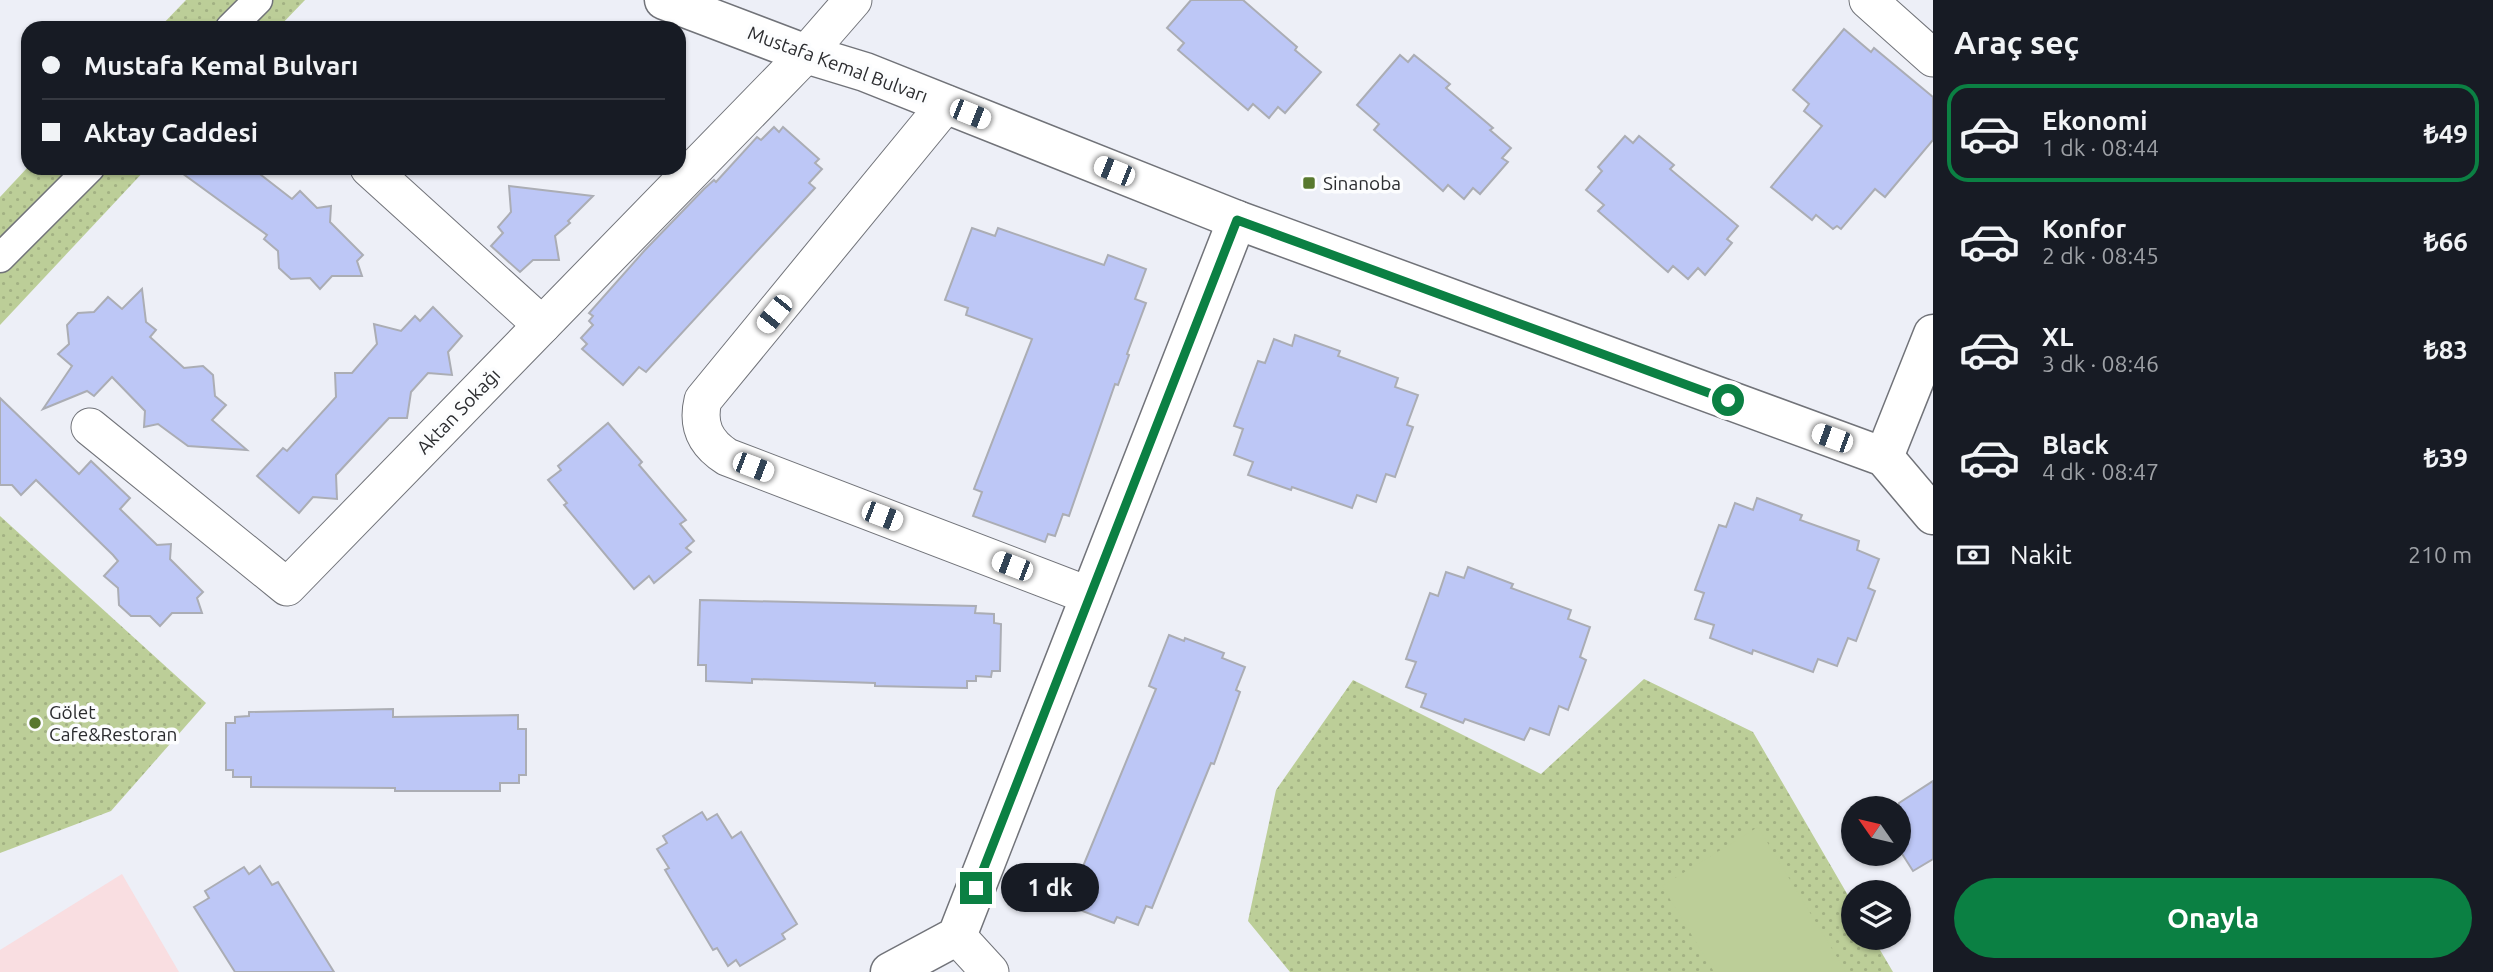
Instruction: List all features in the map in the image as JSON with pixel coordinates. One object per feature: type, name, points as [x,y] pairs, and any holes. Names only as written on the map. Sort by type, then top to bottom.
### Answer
[{"type":"main road","name":"Mustafa Kemal Bulvarı","points":[[664,0],[806,54],[865,72],[1237,220],[1884,457],[1933,515]]},
{"type":"main road","points":[[890,972],[957,936],[1237,220]]},
{"type":"main road","points":[[1884,457],[1933,334]]},
{"type":"street","points":[[237,21],[258,0]]},
{"type":"street","name":"Aktan Sokağı","points":[[90,427],[287,587],[806,54],[853,0]]},
{"type":"street","points":[[1868,0],[1933,58]]},
{"type":"street","points":[[946,104],[703,400],[701,427],[706,439],[727,457],[1090,596]]},
{"type":"street","points":[[0,258],[83,175]]},
{"type":"street","points":[[377,175],[542,325]]},
{"type":"street","points":[[957,936],[990,972]]},
{"type":"shaded area","points":[[122,874],[179,972],[0,972],[0,950]]},
{"type":"green space","points":[[186,0],[305,0],[285,21],[166,21]]},
{"type":"green space","points":[[21,174],[140,175],[0,325],[0,197]]},
{"type":"green space","points":[[0,516],[206,703],[111,811],[0,853]]},
{"type":"green space","points":[[1644,679],[1753,732],[1841,883],[1841,950],[1880,950],[1893,972],[1290,972],[1248,921],[1276,790],[1353,680],[1541,774]]},
{"type":"green space","points":[[1758,827],[1846,972],[1714,972],[1662,886]]},
{"type":"building","points":[[1191,0],[1243,0],[1321,72],[1285,113],[1278,107],[1269,118],[1253,104],[1248,110],[1178,50],[1184,43],[1167,28]]},
{"type":"building","points":[[1844,29],[1871,52],[1874,48],[1933,97],[1933,140],[1885,197],[1875,189],[1841,229],[1837,226],[1833,229],[1816,215],[1812,220],[1771,187],[1822,126],[1804,111],[1809,104],[1793,90]]},
{"type":"building","points":[[1400,55],[1408,62],[1414,55],[1450,84],[1446,88],[1493,128],[1490,130],[1511,148],[1502,158],[1508,162],[1480,194],[1473,188],[1464,199],[1448,185],[1443,191],[1374,130],[1379,124],[1357,105]]},
{"type":"building","points":[[774,127],[779,132],[783,127],[819,159],[815,163],[822,169],[809,183],[815,188],[646,372],[639,367],[623,385],[582,349],[587,344],[581,338],[593,325],[589,321],[593,316],[589,313],[704,189],[714,180],[716,182],[757,137],[761,140]]},
{"type":"building","points":[[1625,136],[1633,143],[1639,136],[1674,165],[1670,169],[1738,226],[1727,239],[1732,243],[1705,275],[1698,268],[1688,279],[1673,266],[1668,272],[1598,211],[1604,205],[1586,190],[1602,171],[1598,167]]},
{"type":"building","points":[[185,175],[261,175],[292,199],[300,191],[317,208],[331,206],[330,222],[363,255],[357,261],[362,276],[332,276],[320,289],[310,278],[291,279],[279,268],[278,251],[264,239],[267,235]]},
{"type":"building","points":[[509,186],[593,196],[555,236],[559,260],[533,260],[520,272],[491,246],[503,233],[498,227],[511,212]]},
{"type":"building","points":[[972,228],[995,236],[998,228],[1104,265],[1108,255],[1146,269],[1135,299],[1146,303],[1118,385],[1115,384],[1069,516],[1063,514],[1055,536],[1048,534],[1045,542],[973,516],[982,492],[974,489],[1032,339],[966,315],[968,308],[945,300]]},
{"type":"building","points":[[142,289],[146,322],[156,330],[150,337],[184,368],[203,366],[213,375],[215,396],[226,405],[212,420],[247,450],[188,446],[158,424],[144,427],[145,411],[112,377],[94,396],[87,391],[43,409],[72,366],[58,354],[69,344],[67,325],[78,313],[94,312],[108,297],[122,309]]},
{"type":"building","points":[[433,307],[462,336],[448,352],[452,375],[428,373],[411,392],[407,418],[389,418],[336,475],[337,499],[313,497],[299,513],[257,476],[283,448],[287,451],[336,397],[335,373],[352,373],[377,344],[374,324],[401,331],[415,316],[420,321]]},
{"type":"building","points":[[1295,335],[1340,351],[1338,356],[1398,378],[1395,387],[1418,395],[1407,425],[1413,427],[1395,477],[1386,474],[1376,502],[1357,495],[1352,508],[1292,487],[1291,490],[1248,475],[1253,462],[1234,455],[1243,429],[1234,426],[1258,361],[1265,363],[1274,339],[1292,346]]},
{"type":"building","points":[[0,398],[79,474],[91,461],[130,498],[120,509],[157,545],[171,544],[170,559],[203,592],[197,598],[202,613],[172,613],[160,626],[150,616],[131,616],[119,605],[118,588],[104,576],[118,561],[113,555],[36,480],[21,495],[12,485],[0,485]]},
{"type":"building","points":[[608,423],[642,462],[639,465],[686,520],[680,524],[694,541],[686,548],[691,552],[654,583],[649,576],[634,589],[564,505],[567,503],[548,480],[561,470],[558,466]]},
{"type":"building","points":[[1757,498],[1802,515],[1800,520],[1859,541],[1857,550],[1879,559],[1868,588],[1875,591],[1856,641],[1848,638],[1837,666],[1818,659],[1813,672],[1753,650],[1752,654],[1710,638],[1714,625],[1695,619],[1704,593],[1695,590],[1719,525],[1726,527],[1735,503],[1753,510]]},
{"type":"building","points":[[1468,567],[1513,584],[1511,588],[1571,610],[1568,619],[1590,627],[1580,657],[1586,660],[1568,710],[1559,706],[1549,735],[1530,728],[1524,740],[1465,719],[1463,723],[1421,707],[1426,694],[1406,687],[1416,662],[1406,659],[1430,593],[1438,596],[1446,572],[1464,578]]},
{"type":"building","points":[[700,600],[976,606],[975,613],[994,614],[994,623],[1001,624],[1000,671],[992,671],[991,677],[976,676],[976,681],[967,681],[967,688],[752,679],[752,683],[706,681],[706,665],[698,665]]},
{"type":"building","points":[[1169,635],[1184,641],[1185,638],[1224,653],[1222,658],[1245,667],[1236,690],[1240,692],[1214,764],[1211,763],[1152,908],[1146,906],[1138,925],[1117,917],[1114,923],[1077,909],[1079,902],[1070,898],[1156,689],[1149,686]]},
{"type":"building","points":[[393,709],[393,717],[518,715],[518,729],[526,729],[526,775],[519,775],[519,783],[500,783],[500,791],[395,791],[395,788],[251,787],[251,777],[233,777],[233,770],[226,770],[226,723],[235,723],[235,717],[249,716],[249,712]]},
{"type":"building","points":[[1933,781],[1933,859],[1913,871],[1910,866],[1910,796]]},
{"type":"building","points":[[702,812],[707,820],[717,814],[732,838],[741,832],[797,924],[782,934],[785,939],[740,966],[736,960],[728,966],[717,948],[713,950],[665,870],[669,868],[657,849],[667,843],[663,836]]},
{"type":"building","points":[[260,866],[272,885],[278,882],[334,972],[235,972],[194,907],[209,898],[205,891],[244,867],[249,874]]},
{"type":"place","name":"Sinanoba","points":[[1309,183]]},
{"type":"place","name":"Gölet Cafe&Restoran","points":[[35,723]]},
{"type":"route","points":[[976,888],[1237,220],[1728,400]]}]
